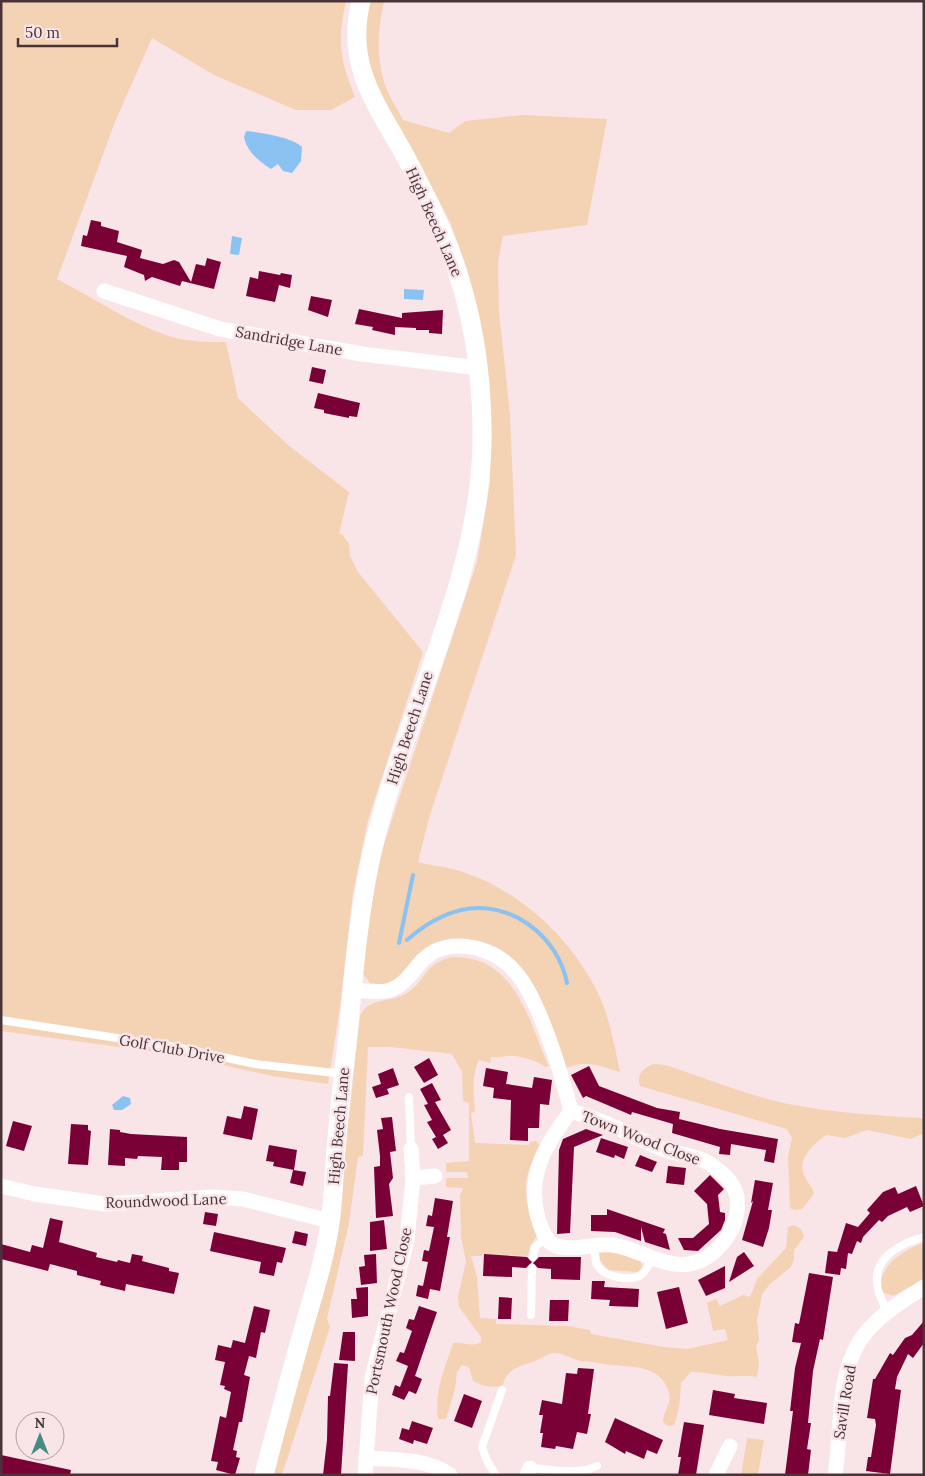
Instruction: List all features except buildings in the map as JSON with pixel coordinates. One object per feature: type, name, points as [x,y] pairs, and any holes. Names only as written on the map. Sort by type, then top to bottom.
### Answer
[{"type":"street","name":"High Beech Lane","points":[[264,1475],[316,1284],[330,1222],[360,914],[372,850],[393,778],[457,589],[470,538],[480,480],[482,445],[479,368],[464,290],[448,246],[409,162],[373,103],[365,82],[356,38],[361,1]]},
{"type":"street","name":"Sandridge Lane","points":[[104,291],[220,329],[362,354],[479,368]]},
{"type":"street","name":"Town Wood Close","points":[[352,990],[390,990],[408,978],[424,958],[443,948],[467,946],[494,955],[517,973],[532,998],[556,1061],[571,1112]]},
{"type":"street","name":"Town Wood Close","points":[[571,1112],[618,1128],[667,1150],[692,1156],[710,1164],[733,1185],[736,1194],[734,1223],[727,1238],[702,1261],[687,1264],[672,1264],[612,1245],[561,1246],[553,1244],[546,1238],[535,1206],[533,1190],[544,1150],[571,1112]]},
{"type":"street","name":"Portsmouth Wood Close","points":[[365,1475],[372,1378],[407,1240],[413,1178],[411,1149]]},
{"type":"street","points":[[413,1178],[435,1176]]},
{"type":"street","name":"Roundwood Lane","points":[[1,1186],[35,1194],[105,1204],[215,1197],[243,1199],[330,1222]]},
{"type":"street","name":"Savill Road","points":[[835,1475],[842,1405],[852,1356],[860,1341],[888,1312],[924,1287]]},
{"type":"street","points":[[716,1475],[730,1446]]},
{"type":"street","points":[[366,1458],[414,1462],[432,1466],[450,1475]]},
{"type":"lane","name":"Golf Club Drive","points":[[1,1020],[180,1048],[255,1064],[344,1074]]},
{"type":"lane","name":"Portsmouth Wood Close","points":[[409,1097],[411,1149]]},
{"type":"lane","points":[[888,1312],[876,1288],[875,1276],[879,1267],[898,1249],[924,1237]]},
{"type":"lane","points":[[533,1257],[535,1247],[546,1238]]},
{"type":"lane","points":[[595,1245],[597,1265],[600,1270],[614,1276],[636,1277],[642,1274],[652,1258]]},
{"type":"lane","points":[[531,1315],[532,1268]]},
{"type":"lane","points":[[496,1475],[487,1461],[482,1447],[502,1390]]},
{"type":"lane","points":[[528,1471],[572,1475],[590,1471],[597,1466]]},
{"type":"shaded area","points":[[1,1],[346,1],[341,39],[343,61],[355,97],[331,110],[296,110],[214,75],[152,38],[115,122],[57,279],[127,318],[157,332],[185,340],[226,342],[238,398],[288,445],[349,492],[339,534],[342,534],[349,544],[350,556],[358,572],[423,652],[368,820],[353,893],[340,1007],[328,1084],[272,1076],[178,1055],[1,1031]]},
{"type":"shaded area","points":[[367,1],[384,1],[379,31],[381,72],[390,97],[403,120],[449,133],[465,121],[523,115],[607,119],[587,225],[503,236],[498,262],[499,312],[510,414],[516,555],[429,818],[418,862],[460,871],[488,882],[528,908],[564,941],[592,981],[602,1002],[608,1019],[620,1072],[592,1064],[579,1064],[564,1069],[535,990],[465,940],[386,985],[370,983],[361,971],[378,862],[477,562],[490,483],[490,448],[478,312],[466,266],[450,222],[418,161],[379,99],[363,46]]},
{"type":"shaded area","points":[[452,957],[473,959],[491,967],[505,978],[525,1010],[548,1065],[551,1065],[545,1067],[533,1060],[511,1056],[491,1057],[490,1063],[479,1060],[476,1066],[474,1086],[475,1112],[471,1113],[475,1143],[529,1145],[530,1142],[536,1141],[541,1146],[526,1180],[529,1211],[537,1236],[530,1246],[528,1256],[483,1254],[482,1256],[471,1256],[477,1277],[480,1318],[496,1319],[496,1324],[568,1326],[590,1330],[591,1334],[664,1347],[687,1349],[728,1340],[725,1329],[713,1331],[707,1303],[716,1299],[720,1306],[743,1295],[750,1297],[757,1279],[786,1248],[788,1227],[794,1225],[801,1229],[804,1237],[794,1250],[794,1259],[791,1267],[770,1284],[762,1294],[757,1320],[759,1340],[756,1346],[759,1363],[757,1377],[691,1372],[681,1383],[679,1409],[674,1425],[668,1426],[663,1422],[670,1397],[669,1393],[660,1378],[646,1370],[630,1366],[579,1360],[554,1353],[518,1367],[508,1374],[503,1385],[491,1387],[473,1381],[469,1367],[462,1365],[457,1372],[455,1389],[446,1419],[438,1419],[439,1389],[453,1343],[477,1344],[481,1342],[481,1337],[459,1307],[458,1297],[466,1261],[461,1237],[460,1195],[463,1188],[446,1187],[446,1178],[468,1178],[467,1172],[446,1172],[446,1163],[469,1161],[469,1103],[463,1101],[462,1072],[452,1054],[391,1047],[368,1047],[363,1156],[358,1157],[349,1223],[327,1319],[330,1327],[282,1475],[274,1475],[340,1199],[360,1016],[368,1006],[374,1003],[407,993],[430,968]]},
{"type":"shaded area","points":[[653,1064],[666,1065],[778,1102],[859,1114],[924,1118],[924,1133],[911,1139],[867,1130],[845,1138],[826,1135],[811,1148],[804,1159],[803,1171],[814,1194],[802,1209],[794,1210],[790,1208],[788,1157],[792,1138],[787,1129],[640,1086],[639,1078],[641,1072]]},
{"type":"shaded area","points":[[924,1243],[924,1279],[893,1296],[882,1292],[881,1283],[883,1275],[893,1261],[908,1250]]},
{"type":"shaded area","points":[[612,1251],[641,1261],[642,1269],[637,1272],[608,1270],[600,1260],[599,1252]]},
{"type":"shaded area","points":[[747,1438],[764,1440],[758,1475],[741,1475]]},
{"type":"water","points":[[246,131],[276,136],[297,144],[302,147],[301,161],[292,173],[283,171],[278,164],[271,169],[251,152],[244,137]]},
{"type":"water","points":[[232,236],[242,238],[239,255],[230,254]]},
{"type":"water","points":[[404,289],[424,290],[423,300],[404,299]]},
{"type":"water","points":[[123,1096],[130,1098],[131,1104],[122,1110],[114,1110],[112,1105]]},
{"type":"waterway","points":[[399,943],[413,875]]},
{"type":"waterway","points":[[407,940],[432,922],[453,912],[479,908],[497,910],[514,916],[542,936],[554,950],[562,966],[567,983]]}]
